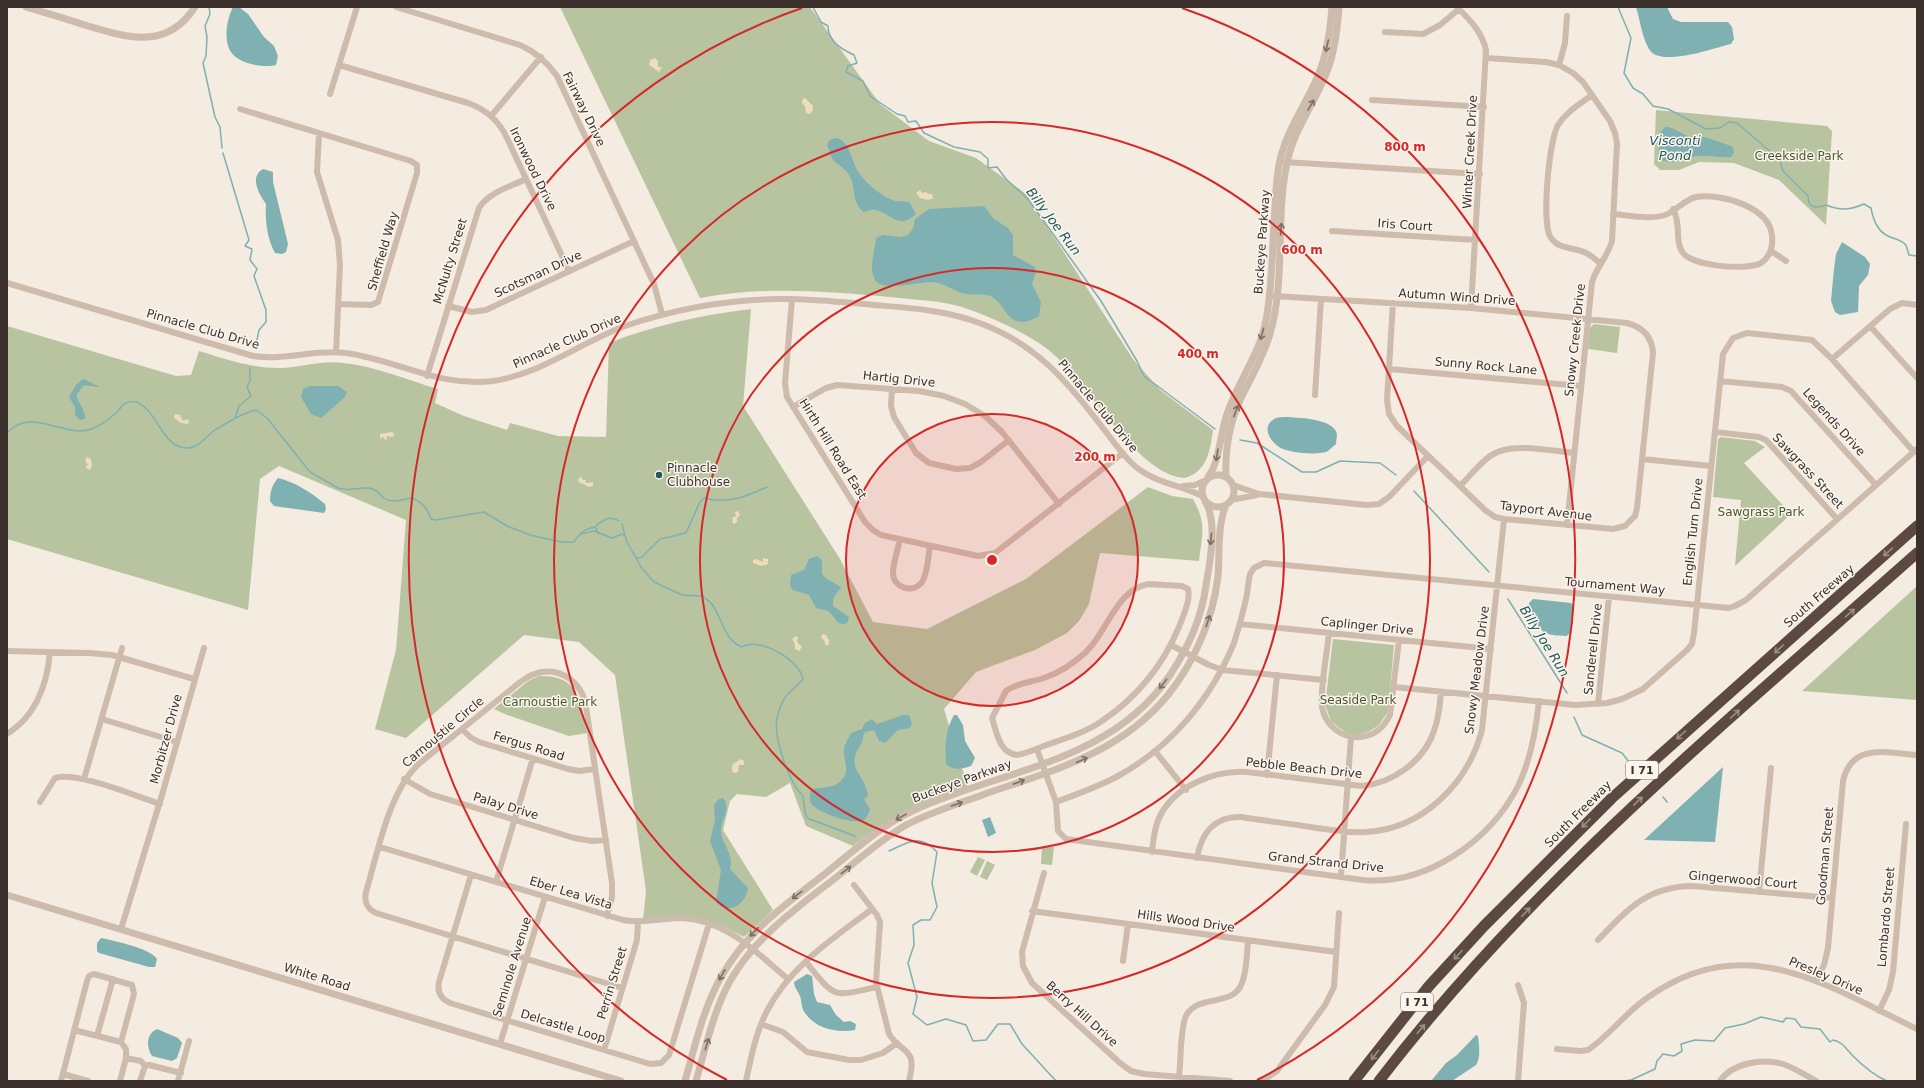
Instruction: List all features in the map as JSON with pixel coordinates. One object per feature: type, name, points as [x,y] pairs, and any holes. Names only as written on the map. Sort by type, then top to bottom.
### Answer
[{"type":"highway","name":"South Freeway","points":[[1354,1081],[1429,986],[1499,910],[1612,798],[1917,526]]},
{"type":"highway","name":"I 71","points":[[1379,1081],[1458,986],[1567,869],[1641,798],[1917,554]]},
{"type":"street","points":[[26,7],[122,36],[142,38],[155,37],[172,30],[184,22],[195,7]]},
{"type":"street","points":[[330,94],[357,7]]},
{"type":"street","name":"Fairway Drive","points":[[396,7],[514,42],[527,48],[541,58],[557,76],[654,284],[662,314]]},
{"type":"street","name":"Buckeye Parkway","points":[[1226,476],[1226,452],[1230,428],[1240,402],[1263,357],[1273,322],[1276,186],[1279,161],[1289,131],[1321,67],[1329,37],[1332,7]]},
{"type":"street","name":"Buckeye Parkway","points":[[1206,479],[1215,466],[1221,434],[1229,407],[1261,339],[1273,296],[1287,162],[1301,122],[1316,96],[1328,69],[1336,42],[1339,7]]},
{"type":"street","points":[[1385,32],[1423,34],[1440,25],[1458,8]]},
{"type":"street","name":"Winter Creek Drive","points":[[1458,8],[1481,36],[1487,58],[1471,308]]},
{"type":"street","points":[[1487,58],[1546,62],[1559,65],[1565,44],[1568,16]]},
{"type":"street","points":[[491,116],[541,58]]},
{"type":"street","name":"Ironwood Drive","points":[[339,65],[468,103],[491,116],[504,133],[569,271]]},
{"type":"street","name":"Snowy Creek Drive","points":[[1559,65],[1573,73],[1583,82],[1610,120],[1616,139],[1612,241],[1608,255],[1595,273],[1592,282],[1567,525]]},
{"type":"street","points":[[1592,95],[1561,120],[1555,130],[1550,152],[1546,223],[1550,238],[1558,245],[1568,249],[1581,251],[1601,264]]},
{"type":"street","points":[[1372,100],[1484,107]]},
{"type":"street","points":[[240,109],[319,133],[317,172],[338,240],[341,278],[336,352]]},
{"type":"street","name":"Sheffield Way","points":[[319,133],[411,161],[418,167],[378,302],[371,305],[339,304]]},
{"type":"street","points":[[1279,161],[1480,174]]},
{"type":"street","name":"McNulty Street","points":[[427,376],[475,217],[480,206],[493,195],[526,179]]},
{"type":"street","points":[[1613,214],[1666,215],[1684,202],[1696,197],[1706,197],[1740,203],[1763,216],[1769,224],[1772,238],[1771,251],[1763,261],[1749,267],[1698,262],[1689,259],[1683,253],[1679,245],[1678,217],[1673,210]]},
{"type":"street","name":"Iris Court","points":[[1332,231],[1476,240]]},
{"type":"street","name":"Scotsman Drive","points":[[448,306],[469,312],[483,311],[634,241]]},
{"type":"street","points":[[1771,251],[1786,261]]},
{"type":"street","name":"Pinnacle Club Drive","points":[[7,283],[253,356],[283,358],[336,352],[365,357],[427,376],[466,382],[495,381],[510,378],[535,369],[596,338],[626,326],[662,314],[700,306],[733,301],[792,299],[926,310],[965,318],[1001,332],[1018,341],[1049,365],[1076,394],[1123,453],[1141,471],[1158,481],[1177,486],[1203,499]]},
{"type":"street","name":"Autumn Wind Drive","points":[[1273,296],[1471,308],[1627,323],[1642,330]]},
{"type":"street","name":"Hirth Hill Road East","points":[[792,299],[785,383],[787,397],[865,522],[876,533],[978,556],[990,554],[999,551],[1123,453]]},
{"type":"street","points":[[1315,395],[1321,299]]},
{"type":"street","name":"Tayport Avenue","points":[[1393,303],[1387,400],[1389,414],[1392,421],[1485,510],[1495,517],[1504,519],[1613,529],[1625,526],[1635,516],[1653,353],[1649,337],[1642,330]]},
{"type":"street","points":[[1832,359],[1895,306],[1902,303],[1917,305]]},
{"type":"street","points":[[1870,326],[1917,378]]},
{"type":"street","name":"English Turn Drive","points":[[1394,687],[1575,705],[1598,704],[1622,700],[1636,693],[1649,684],[1687,650],[1694,636],[1724,350],[1733,338],[1742,334],[1753,333],[1809,338],[1818,344],[1915,450]]},
{"type":"street","name":"Sunny Rock Lane","points":[[1389,369],[1581,386]]},
{"type":"street","name":"Legends Drive","points":[[1720,381],[1773,386],[1791,390],[1876,485]]},
{"type":"street","name":"Hartig Drive","points":[[793,407],[826,388],[837,385],[933,393],[965,404],[990,420],[1009,440],[1059,504]]},
{"type":"street","points":[[892,389],[891,406],[894,417],[916,453],[928,463],[956,469],[970,468],[977,465],[1009,440]]},
{"type":"street","name":"Sawgrass Street","points":[[1715,432],[1759,437],[1766,440],[1838,519]]},
{"type":"street","points":[[1460,486],[1490,456],[1501,449],[1514,448],[1574,453]]},
{"type":"street","name":"Tournament Way","points":[[1240,624],[1249,578],[1254,568],[1267,562],[1729,608],[1741,604],[1915,450]]},
{"type":"street","points":[[1259,494],[1213,507],[1203,499],[1202,486],[1206,479],[1215,475],[1226,476],[1233,484],[1259,494],[1366,505],[1379,504],[1389,497],[1428,456]]},
{"type":"street","points":[[1642,460],[1711,466]]},
{"type":"street","name":"Pinnacle Club Drive","points":[[1177,486],[1195,485],[1206,479]]},
{"type":"street","points":[[1229,503],[1234,494],[1233,484]]},
{"type":"street","name":"Buckeye Parkway","points":[[685,1081],[710,999],[724,972],[744,943],[773,914],[873,835],[900,817],[935,801],[1042,764],[1087,746],[1126,722],[1161,687],[1184,652],[1200,614],[1208,575],[1212,522],[1203,499]]},
{"type":"street","name":"Buckeye Parkway","points":[[696,1081],[721,1001],[731,980],[752,949],[787,916],[878,844],[906,826],[939,811],[1092,755],[1133,730],[1168,694],[1193,656],[1208,622],[1215,595],[1219,561],[1221,517],[1229,503]]},
{"type":"street","name":"Snowy Meadow Drive","points":[[1197,858],[1200,843],[1204,835],[1215,824],[1231,818],[1241,817],[1344,831],[1371,832],[1395,826],[1424,811],[1447,794],[1465,772],[1475,752],[1482,730],[1487,696],[1504,519]]},
{"type":"street","points":[[900,539],[893,574],[898,585],[905,588],[918,586],[923,580],[928,545]]},
{"type":"street","points":[[1148,584],[1182,586],[1188,589],[1188,598],[1171,646],[1164,658],[1143,684],[1102,721],[1076,734],[1017,755],[1009,753],[1003,749],[992,718],[1003,696],[1009,689],[1046,677],[1067,667],[1086,652],[1099,638],[1123,597],[1131,590],[1148,584]]},
{"type":"street","name":"Sanderell Drive","points":[[1598,704],[1609,597]]},
{"type":"street","points":[[1037,749],[1056,802],[1098,787],[1118,776],[1154,751],[1188,719],[1202,701],[1222,669],[1240,624]]},
{"type":"street","name":"Caplinger Drive","points":[[1240,624],[1491,649]]},
{"type":"street","points":[[1329,633],[1322,706],[1325,718],[1335,730],[1351,737],[1367,736],[1382,727],[1392,710],[1399,640]]},
{"type":"street","points":[[1171,646],[1222,669],[1324,680]]},
{"type":"street","points":[[84,779],[122,648]]},
{"type":"street","name":"Morbitzer Drive","points":[[120,929],[160,804],[194,679],[204,648]]},
{"type":"street","points":[[7,651],[89,653],[120,658],[194,679]]},
{"type":"street","points":[[7,734],[20,726],[38,700],[49,669],[50,652]]},
{"type":"street","name":"Carnoustie Circle","points":[[607,916],[612,898],[612,883],[586,705],[582,693],[572,681],[558,673],[543,672],[528,676],[415,766],[404,780],[395,798],[365,895],[369,908],[376,913],[622,988]]},
{"type":"street","points":[[1267,774],[1277,675]]},
{"type":"street","name":"Pebble Beach Drive","points":[[1152,852],[1156,827],[1162,813],[1170,802],[1200,780],[1220,773],[1238,771],[1362,786],[1378,783],[1397,774],[1419,756],[1434,732],[1438,718],[1441,692]]},
{"type":"street","name":"Grand Strand Drive","points":[[1056,802],[1057,827],[1059,834],[1070,841],[1373,881],[1402,878],[1440,863],[1478,837],[1499,814],[1517,786],[1530,756],[1534,741],[1539,701]]},
{"type":"street","points":[[102,719],[177,742]]},
{"type":"street","name":"Fergus Road","points":[[462,729],[474,740],[568,769],[579,771],[595,769]]},
{"type":"street","points":[[1341,877],[1351,737]]},
{"type":"street","points":[[1154,751],[1186,790]]},
{"type":"street","name":"Goodman Street","points":[[1816,981],[1824,964],[1828,948],[1844,774],[1850,763],[1856,758],[1871,752],[1917,755]]},
{"type":"street","points":[[496,882],[533,758]]},
{"type":"street","points":[[1759,892],[1771,768]]},
{"type":"street","points":[[40,802],[54,778],[66,776],[84,779],[160,804]]},
{"type":"street","name":"Palay Drive","points":[[404,780],[425,793],[514,820],[586,841],[606,840]]},
{"type":"street","name":"Lombardo Street","points":[[1879,1011],[1889,990],[1893,972],[1906,824]]},
{"type":"street","name":"Eber Lea Vista","points":[[380,847],[607,916],[638,922],[682,918],[709,924],[725,930],[744,943],[788,979]]},
{"type":"street","name":"Berry Hill Drive","points":[[1044,873],[1032,911],[1022,952],[1023,966],[1032,983],[1120,1063],[1131,1071],[1144,1074],[1230,1081]]},
{"type":"street","name":"Delcastle Loop","points":[[471,874],[438,986],[441,997],[450,1003],[650,1064],[657,1064],[667,1058],[709,924]]},
{"type":"street","points":[[854,885],[872,908],[880,922],[876,982],[889,1034],[897,1043],[908,1051],[911,1058],[909,1081]]},
{"type":"street","name":"Gingerwood Court","points":[[1598,940],[1629,908],[1658,890],[1675,886],[1692,886],[1832,898]]},
{"type":"street","name":"White Road","points":[[7,895],[621,1081]]},
{"type":"street","name":"Seminole Avenue","points":[[500,1044],[545,897]]},
{"type":"street","points":[[746,1081],[761,1024],[767,1010],[788,979],[830,940],[872,908]]},
{"type":"street","name":"Hills Wood Drive","points":[[1032,911],[1336,952]]},
{"type":"street","points":[[1262,1081],[1277,1071],[1325,1006],[1334,987],[1339,913]]},
{"type":"street","name":"Perrin Street","points":[[604,1050],[637,940],[638,922]]},
{"type":"street","points":[[1123,961],[1128,924]]},
{"type":"street","points":[[1179,1077],[1183,1029],[1186,1016],[1195,1007],[1229,997],[1239,988],[1244,977],[1248,940]]},
{"type":"street","points":[[806,962],[826,987],[834,993],[843,994],[878,988]]},
{"type":"street","name":"Presley Drive","points":[[1557,1049],[1580,1051],[1588,1050],[1647,997],[1676,980],[1695,972],[1726,966],[1758,965],[1793,972],[1816,981],[1917,1029]]},
{"type":"street","points":[[61,1081],[90,976],[94,974],[132,985],[134,990],[121,1042]]},
{"type":"street","points":[[97,1036],[113,980]]},
{"type":"street","points":[[1518,985],[1524,1002],[1518,1081]]},
{"type":"street","points":[[761,1024],[783,1032],[807,1052],[849,1060],[861,1060],[883,1053],[897,1043]]},
{"type":"street","points":[[74,1030],[121,1042],[126,1049],[126,1058],[120,1081]]},
{"type":"street","points":[[178,1081],[189,1041]]},
{"type":"street","points":[[126,1058],[141,1061],[145,1066]]},
{"type":"street","points":[[1720,1081],[1737,1068],[1758,1062],[1770,1062],[1792,1067],[1816,1081]]},
{"type":"street","points":[[145,1066],[153,1065],[181,1072]]},
{"type":"street","points":[[140,1081],[145,1066]]},
{"type":"street","points":[[62,1074],[88,1081]]},
{"type":"green space","points":[[560,7],[810,7],[880,104],[929,141],[976,158],[1026,194],[1133,359],[1160,390],[1213,430],[1209,452],[1203,465],[1193,475],[1185,478],[1167,473],[1148,461],[1112,424],[1062,362],[1046,348],[1006,324],[962,307],[926,300],[795,291],[748,292],[700,298]]},
{"type":"green space","name":"Creekside Park","points":[[1656,110],[1827,126],[1832,131],[1826,225],[1779,180],[1734,163],[1699,162],[1679,170],[1660,170],[1654,164]]},
{"type":"green space","points":[[751,309],[743,406],[840,559],[873,622],[927,629],[1026,579],[1148,487],[1172,496],[1193,499],[1202,522],[1202,536],[1199,561],[1100,553],[1089,604],[1079,621],[1067,633],[1035,650],[976,672],[944,709],[968,787],[932,799],[907,810],[879,827],[853,846],[806,826],[790,783],[766,797],[737,794],[730,801],[723,830],[773,910],[744,937],[725,927],[682,916],[643,920],[646,891],[615,675],[579,642],[524,635],[406,738],[375,729],[396,650],[406,520],[279,466],[260,479],[248,610],[7,539],[7,326],[176,376],[191,375],[199,351],[240,363],[271,368],[328,362],[367,367],[438,389],[435,403],[464,416],[507,430],[510,423],[558,436],[606,437],[609,343],[661,326],[714,314]]},
{"type":"green space","points":[[1594,324],[1620,327],[1617,353],[1588,349],[1590,328]]},
{"type":"green space","name":"Sawgrass Park","points":[[1720,437],[1755,441],[1765,447],[1744,463],[1791,514],[1735,566],[1741,500],[1713,497],[1718,440]]},
{"type":"green space","points":[[1917,586],[1917,700],[1802,691]]},
{"type":"green space","name":"Seaside Park","points":[[1333,639],[1394,645],[1388,712],[1378,726],[1368,732],[1357,735],[1347,733],[1331,721],[1325,705]]},
{"type":"green space","name":"Carnoustie Park","points":[[539,676],[563,680],[576,692],[583,710],[587,733],[569,736],[507,715],[494,709],[528,681]]},
{"type":"green space","points":[[1042,846],[1054,847],[1052,865],[1041,864]]},
{"type":"green space","points":[[978,857],[985,860],[977,876],[970,872]]},
{"type":"green space","points":[[987,861],[995,865],[987,880],[980,877]]},
{"type":"sand","points":[[655,58],[658,61],[658,67],[662,67],[659,72],[649,65],[650,60]]},
{"type":"sand","points":[[805,98],[813,106],[813,110],[810,114],[806,113],[805,106],[802,103],[803,99]]},
{"type":"sand","points":[[920,190],[922,193],[926,192],[928,194],[932,194],[933,198],[928,200],[920,198],[916,193]]},
{"type":"sand","points":[[175,414],[180,415],[183,421],[188,419],[189,423],[181,423],[174,418]]},
{"type":"sand","points":[[392,432],[394,434],[393,437],[387,436],[386,441],[383,437],[380,439],[380,434]]},
{"type":"sand","points":[[87,457],[91,459],[92,466],[90,470],[85,467],[88,465],[85,461]]},
{"type":"sand","points":[[581,477],[583,480],[586,480],[586,483],[593,482],[593,486],[589,487],[579,482],[578,479]]},
{"type":"sand","points":[[738,511],[740,515],[737,518],[737,522],[733,524],[732,518],[736,516],[735,512]]},
{"type":"sand","points":[[763,558],[768,559],[768,564],[761,566],[753,563],[753,560],[756,559],[763,562]]},
{"type":"sand","points":[[822,634],[826,635],[829,640],[829,644],[826,646],[824,640],[821,638]]},
{"type":"sand","points":[[796,636],[798,637],[797,642],[802,647],[799,651],[795,649],[795,644],[792,639]]},
{"type":"sand","points":[[741,759],[744,761],[744,765],[739,765],[738,772],[733,773],[733,764]]},
{"type":"water","points":[[233,7],[239,7],[248,14],[264,37],[274,46],[278,56],[276,65],[265,66],[245,62],[240,60],[231,52],[227,42],[227,30],[229,17]]},
{"type":"water","points":[[1636,7],[1667,7],[1673,19],[1681,22],[1728,22],[1732,27],[1734,39],[1731,44],[1700,52],[1675,57],[1664,57],[1655,54],[1649,49],[1641,28]]},
{"type":"water","name":"Visconti Pond","points":[[1665,127],[1674,129],[1688,136],[1704,137],[1726,144],[1733,147],[1734,153],[1731,157],[1697,156],[1677,162],[1661,160],[1658,157],[1661,132]]},
{"type":"water","points":[[834,138],[844,142],[847,146],[856,168],[870,186],[890,199],[910,203],[916,214],[910,219],[900,221],[875,210],[863,212],[856,203],[853,184],[849,175],[833,160],[827,146],[829,141]]},
{"type":"water","points":[[263,169],[273,172],[273,182],[288,244],[286,252],[282,254],[275,253],[268,236],[266,204],[258,191],[256,181],[259,172]]},
{"type":"water","points":[[984,206],[994,219],[1008,228],[1013,235],[1013,255],[1035,267],[1036,272],[1032,284],[1041,302],[1039,316],[1028,321],[1019,322],[1013,319],[994,298],[987,295],[966,294],[936,282],[895,286],[881,285],[874,278],[872,273],[872,261],[876,238],[883,235],[901,237],[908,235],[913,229],[915,219],[929,209]]},
{"type":"water","points":[[1842,242],[1865,257],[1870,264],[1868,275],[1859,286],[1858,312],[1840,315],[1835,312],[1831,301],[1836,254]]},
{"type":"water","points":[[83,379],[98,387],[84,385],[77,394],[78,400],[85,415],[85,419],[80,420],[75,415],[75,407],[69,397],[76,385]]},
{"type":"water","points":[[310,386],[338,386],[347,392],[344,398],[321,418],[311,414],[301,397],[303,389]]},
{"type":"water","points":[[1289,417],[1316,420],[1330,425],[1335,429],[1337,434],[1336,444],[1328,451],[1321,453],[1295,452],[1279,447],[1270,438],[1267,430],[1268,426],[1275,418]]},
{"type":"water","points":[[278,478],[297,485],[320,500],[325,504],[326,509],[324,513],[274,506],[270,501],[270,495]]},
{"type":"water","points":[[817,556],[822,560],[822,574],[827,579],[841,587],[833,599],[833,606],[849,617],[847,623],[838,623],[828,611],[816,608],[809,595],[793,590],[790,586],[791,575],[804,570],[809,559]]},
{"type":"water","points":[[1533,599],[1571,603],[1574,606],[1571,633],[1566,636],[1560,636],[1543,631],[1537,624],[1530,609],[1529,603]]},
{"type":"water","points":[[903,715],[909,715],[912,724],[910,728],[898,730],[885,743],[879,741],[874,730],[865,732],[856,753],[854,760],[855,766],[866,788],[868,796],[864,799],[870,809],[864,820],[852,821],[836,817],[820,811],[811,803],[811,790],[834,786],[844,777],[846,770],[844,748],[851,733],[862,729],[865,723],[872,719],[877,724]]},
{"type":"water","points":[[954,715],[957,715],[963,725],[965,741],[975,758],[971,766],[961,769],[951,768],[946,764],[946,739]]},
{"type":"water","points":[[1723,767],[1715,842],[1644,840]]},
{"type":"water","points":[[723,798],[726,810],[721,832],[731,859],[730,869],[748,888],[744,899],[736,906],[731,908],[721,906],[716,902],[721,870],[710,841],[715,820],[714,805],[719,799]]},
{"type":"water","points":[[990,817],[996,833],[988,837],[982,820]]},
{"type":"water","points":[[101,938],[140,948],[157,959],[155,967],[149,967],[99,953],[97,951],[97,943]]},
{"type":"water","points":[[807,974],[812,976],[814,994],[817,1002],[830,1005],[836,1015],[844,1022],[850,1021],[856,1024],[855,1030],[841,1031],[827,1029],[815,1023],[804,1011],[794,982]]},
{"type":"water","points":[[157,1029],[178,1038],[182,1043],[177,1058],[172,1061],[152,1056],[150,1052],[148,1045],[149,1037],[153,1031]]},
{"type":"water","points":[[1476,1035],[1478,1036],[1479,1059],[1476,1065],[1452,1081],[1431,1081],[1446,1063],[1457,1055]]},
{"type":"waterway","name":"Billy Joe Run","points":[[209,7],[210,14],[205,26],[207,37],[206,56],[203,63],[215,117],[220,127],[222,148]]},
{"type":"waterway","name":"Billy Joe Run","points":[[813,7],[821,22],[828,26],[830,36],[836,44],[854,55],[857,63],[848,66],[846,72],[863,81],[870,96],[897,114],[905,116],[908,122],[916,121],[924,133],[954,147],[980,152],[988,159],[988,168],[997,167],[1006,179],[1028,199],[1101,301],[1137,361],[1144,376],[1215,429]]},
{"type":"waterway","points":[[1618,7],[1631,38],[1624,73],[1633,88],[1643,94],[1653,106],[1668,109],[1706,129],[1720,128],[1729,122],[1737,123],[1779,159],[1783,171],[1808,196],[1808,200],[1811,205],[1816,207],[1826,205],[1845,209],[1854,208],[1864,204],[1871,208],[1874,220],[1878,228],[1884,234],[1903,242],[1906,245],[1909,255],[1917,256]]},
{"type":"waterway","name":"Billy Joe Run","points":[[223,153],[249,240],[245,246],[252,249],[250,260],[257,269],[254,276],[266,310],[266,322],[259,330],[256,345]]},
{"type":"waterway","name":"Billy Joe Run","points":[[235,418],[239,406],[251,396],[247,387],[250,381],[250,368]]},
{"type":"waterway","points":[[7,433],[16,426],[26,422],[36,422],[78,431],[88,430],[108,420],[122,405],[127,402],[134,402],[139,403],[146,408],[172,443],[179,447],[188,448],[196,446],[215,430],[234,418],[256,410],[267,418],[310,472],[338,488],[346,490],[365,488],[372,489],[387,500],[391,501],[412,498],[422,504],[427,509],[431,519],[435,520],[484,512],[507,526],[530,535],[561,542],[574,542],[583,532],[595,527],[599,534]]},
{"type":"waterway","name":"Billy Joe Run","points":[[1240,440],[1257,443],[1302,472],[1316,472],[1340,461],[1380,463],[1396,475]]},
{"type":"waterway","points":[[636,558],[642,557],[660,539],[686,533],[700,502],[704,498],[713,500],[729,500],[751,494],[767,487]]},
{"type":"waterway","name":"Billy Joe Run","points":[[1414,491],[1489,572]]},
{"type":"waterway","points":[[595,527],[601,522],[610,518],[619,521]]},
{"type":"waterway","points":[[622,524],[625,536]]},
{"type":"waterway","points":[[581,534],[594,531],[612,538],[622,534],[625,536],[641,567],[654,582],[682,595],[702,596],[712,605],[724,629],[731,640],[736,644],[742,647],[749,644],[768,647],[794,664],[803,679],[784,699],[776,722],[779,745],[787,770],[792,781],[803,796],[807,818],[855,836]]},
{"type":"waterway","name":"Billy Joe Run","points":[[1508,599],[1567,693]]},
{"type":"waterway","name":"Billy Joe Run","points":[[1574,717],[1582,735],[1622,753],[1629,762]]},
{"type":"waterway","name":"Billy Joe Run","points":[[1663,797],[1667,802]]},
{"type":"waterway","points":[[889,851],[908,842],[920,841],[931,846],[937,852],[932,883],[937,907],[930,920],[921,920],[913,925],[914,945],[908,963],[917,997],[913,1014],[927,1025],[946,1019],[966,1025],[973,1041],[986,1040],[998,1024],[1010,1024],[1022,1044],[1056,1081]]},
{"type":"waterway","points":[[1624,1081],[1631,1080],[1655,1069],[1657,1061],[1663,1054],[1674,1056],[1682,1051],[1681,1044],[1695,1040],[1714,1041],[1725,1028],[1744,1024],[1761,1017],[1783,1022],[1786,1018],[1795,1019],[1801,1027],[1820,1029],[1830,1042],[1833,1040],[1839,1042],[1865,1067],[1887,1081]]},
{"type":"place","name":"Pinnacle Clubhouse","points":[[659,475]]}]
